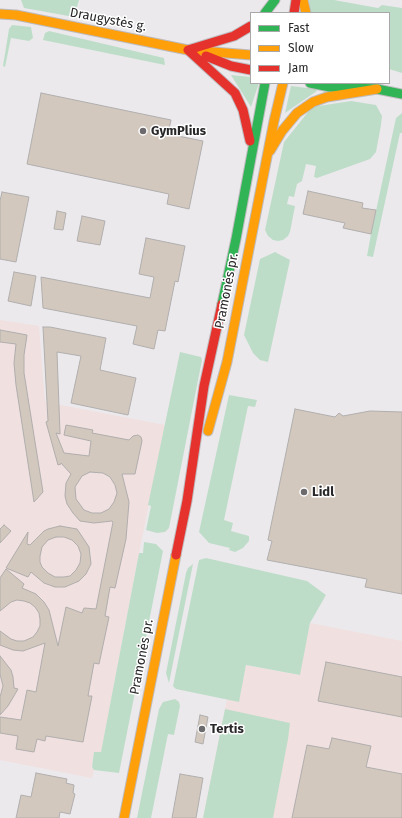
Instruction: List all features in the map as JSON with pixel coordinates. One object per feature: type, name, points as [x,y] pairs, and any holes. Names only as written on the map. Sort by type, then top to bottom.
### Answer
[{"type":"main road","points":[[266,12],[275,0]]},
{"type":"main road","points":[[294,12],[296,0]]},
{"type":"main road","points":[[303,0],[306,12]]},
{"type":"main road","name":"Draugystės g.","points":[[0,14],[16,15],[188,50],[250,55]]},
{"type":"main road","points":[[188,50],[234,36],[250,27]]},
{"type":"main road","points":[[188,50],[235,93],[243,110],[252,150]]},
{"type":"main road","name":"Draugystės g.","points":[[188,50],[230,66],[250,70]]},
{"type":"main road","name":"Pramonės pr.","points":[[124,818],[187,501],[204,386],[236,239],[265,84]]},
{"type":"main road","name":"Pramonės pr.","points":[[187,501],[227,362],[283,84]]},
{"type":"main road","points":[[315,84],[330,87],[376,89],[402,94]]},
{"type":"main road","points":[[364,84],[376,89]]},
{"type":"main road","points":[[369,84],[376,89]]},
{"type":"main road","points":[[267,157],[282,131],[297,113],[312,102],[327,97],[376,89]]},
{"type":"shaded area","points":[[0,320],[39,326],[45,402],[165,425],[101,753],[94,752],[92,767],[94,770],[92,778],[0,760]]},
{"type":"shaded area","points":[[310,623],[402,641],[402,818],[203,818],[227,699],[239,701],[246,665],[299,675]]},
{"type":"green space","points":[[21,0],[79,0],[74,17],[24,8]]},
{"type":"green space","points":[[309,0],[334,0],[378,8],[382,5],[402,8],[402,73],[390,69],[390,12],[310,12]]},
{"type":"green space","points":[[12,25],[31,27],[33,38],[29,41],[11,38],[5,67],[3,66],[9,29]]},
{"type":"green space","points":[[49,31],[164,58],[165,65],[43,40],[45,33]]},
{"type":"green space","points":[[231,75],[250,77],[250,84],[259,84],[251,107]]},
{"type":"green space","points":[[291,86],[315,89],[317,91],[285,113]]},
{"type":"green space","points":[[351,101],[376,105],[382,116],[376,152],[370,159],[317,178],[314,177],[316,166],[306,164],[302,181],[297,184],[294,197],[289,196],[287,204],[295,206],[290,232],[283,240],[273,240],[268,236],[265,230],[284,142],[312,107]]},
{"type":"green space","points":[[402,113],[402,133],[400,133],[373,257],[367,256],[396,118]]},
{"type":"green space","points":[[275,252],[290,260],[268,362],[260,360],[253,353],[244,335],[260,259]]},
{"type":"green space","points":[[180,352],[201,357],[202,360],[169,528],[165,532],[157,533],[146,530],[151,506],[148,505]]},
{"type":"green space","points":[[229,395],[257,400],[255,407],[248,406],[224,520],[233,523],[231,531],[249,536],[249,541],[243,548],[235,552],[229,550],[230,548],[209,543],[199,532]]},
{"type":"green space","points":[[144,542],[156,544],[163,551],[119,773],[94,770],[92,767],[94,752],[101,752],[139,553],[143,553]]},
{"type":"green space","points":[[206,558],[307,581],[326,595],[310,623],[300,675],[246,665],[239,702],[176,689],[173,686],[199,560]]},
{"type":"green space","points":[[193,564],[169,683],[166,673],[186,573],[188,568]]},
{"type":"green space","points":[[175,699],[179,702],[180,706],[174,735],[168,734],[151,818],[137,818],[159,709],[163,702]]},
{"type":"green space","points":[[225,709],[290,723],[273,818],[203,818]]},
{"type":"building","points":[[41,93],[171,120],[168,134],[203,141],[189,209],[167,204],[169,194],[27,164]]},
{"type":"building","points":[[308,191],[363,203],[362,208],[376,210],[371,234],[343,228],[345,223],[303,214]]},
{"type":"building","points":[[2,192],[29,197],[16,262],[0,259],[0,201]]},
{"type":"building","points":[[57,211],[66,213],[63,230],[54,229]]},
{"type":"building","points":[[82,216],[105,221],[100,245],[77,241]]},
{"type":"building","points":[[146,238],[185,246],[178,282],[175,281],[165,331],[158,330],[154,349],[133,344],[137,326],[43,308],[41,277],[150,298],[154,277],[139,274]]},
{"type":"building","points":[[14,272],[36,276],[31,306],[8,301]]},
{"type":"building","points":[[43,327],[50,327],[106,338],[100,370],[136,378],[128,415],[71,403],[81,356],[57,352],[60,434],[56,433],[64,453],[89,456],[91,441],[64,435],[66,425],[93,430],[92,433],[129,440],[133,436],[138,435],[141,437],[142,441],[135,474],[122,474],[129,502],[126,539],[115,588],[110,587],[105,616],[109,617],[99,664],[94,663],[88,696],[92,696],[83,742],[46,736],[45,741],[37,739],[34,752],[16,749],[18,736],[0,733],[0,717],[21,720],[27,690],[36,692],[45,643],[23,651],[13,650],[0,645],[0,631],[11,639],[24,641],[33,637],[37,632],[40,626],[40,619],[39,613],[35,607],[24,601],[17,600],[11,602],[0,611],[0,578],[6,569],[24,584],[22,588],[36,594],[44,602],[49,610],[58,646],[66,607],[82,613],[84,608],[96,609],[113,522],[94,523],[80,521],[67,504],[65,496],[66,483],[71,474],[61,463],[58,465],[46,422],[48,421]],"holes":[[[90,472],[103,473],[110,477],[115,485],[117,493],[114,502],[109,509],[101,513],[92,513],[84,510],[76,499],[75,487],[82,476]]]},
{"type":"building","points":[[0,330],[27,335],[24,355],[24,373],[43,492],[34,502],[16,385],[14,363],[16,344],[0,342]]},
{"type":"building","points":[[295,409],[335,417],[339,413],[343,416],[370,411],[402,412],[402,594],[365,587],[367,579],[267,560],[272,541],[268,540]]},
{"type":"building","points":[[4,525],[11,531],[0,543],[0,529]]},
{"type":"building","points":[[60,526],[77,529],[89,547],[91,564],[86,574],[79,581],[65,587],[55,587],[44,583],[31,572],[28,577],[6,568],[28,532],[27,544],[30,545],[48,529]],"holes":[[[56,537],[64,537],[72,540],[78,546],[81,554],[80,563],[70,576],[55,577],[42,567],[40,562],[42,547],[48,540]]]},
{"type":"building","points":[[0,656],[11,670],[14,688],[18,689],[8,706],[0,715],[0,697],[3,686],[0,674]]},
{"type":"building","points":[[326,662],[402,677],[402,717],[318,701]]},
{"type":"building","name":"Tertis","points":[[200,715],[208,717],[203,744],[195,742]]},
{"type":"building","points":[[332,738],[371,746],[366,767],[402,774],[402,818],[292,818],[307,745],[329,749]]},
{"type":"building","points":[[36,773],[67,779],[66,783],[74,785],[73,793],[75,794],[70,814],[60,812],[59,818],[16,818],[21,795],[31,797]]},
{"type":"building","points":[[180,774],[203,778],[196,818],[172,818]]},
{"type":"traffic: fast","points":[[266,12],[275,0]]},
{"type":"traffic: fast","points":[[222,304],[236,239],[265,84]]},
{"type":"traffic: fast","points":[[315,84],[330,87],[377,89],[402,94]]},
{"type":"traffic: slow","points":[[303,0],[306,12]]},
{"type":"traffic: slow","points":[[0,14],[16,15],[188,50],[250,55]]},
{"type":"traffic: slow","points":[[208,431],[227,362],[274,121],[283,84]]},
{"type":"traffic: slow","points":[[270,151],[282,131],[297,113],[313,102],[327,97],[377,89]]},
{"type":"traffic: slow","points":[[124,818],[176,555]]},
{"type":"traffic: jam","points":[[294,12],[296,0]]},
{"type":"traffic: jam","points":[[188,50],[234,36],[250,27]]},
{"type":"traffic: jam","points":[[188,50],[235,93],[243,110],[250,141]]},
{"type":"traffic: jam","points":[[206,56],[231,66],[250,70]]},
{"type":"traffic: jam","points":[[176,555],[187,501],[204,386],[222,304]]},
{"type":"place","name":"GymPlius","points":[[143,131]]},
{"type":"place","name":"Lidl","points":[[304,492]]},
{"type":"place","name":"Tertis","points":[[202,729]]}]
